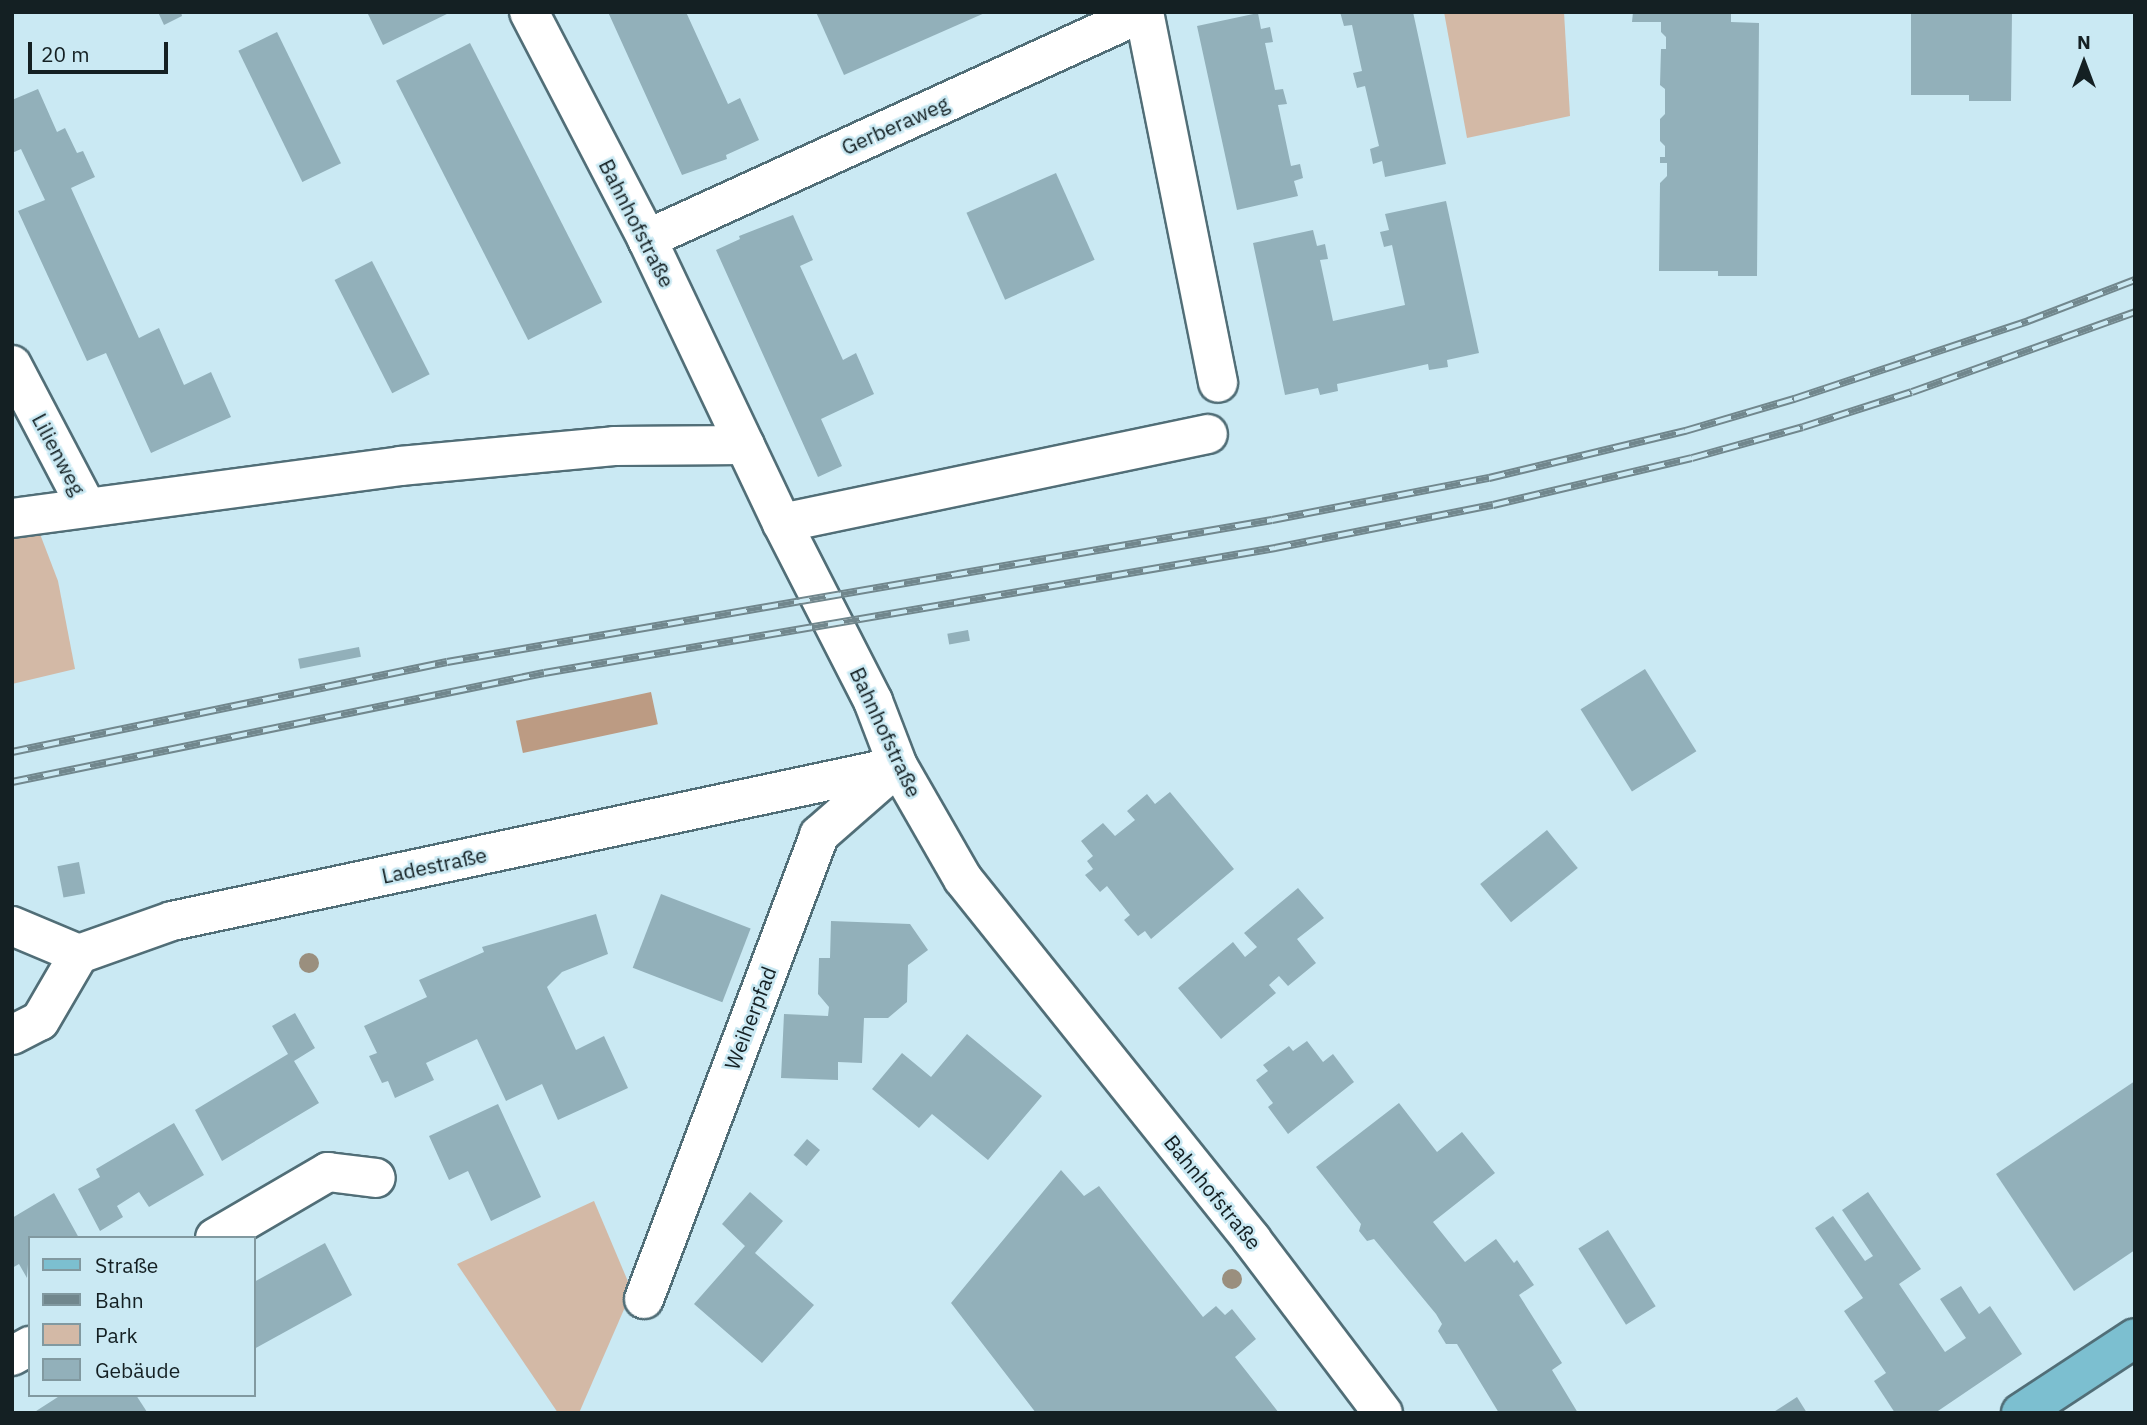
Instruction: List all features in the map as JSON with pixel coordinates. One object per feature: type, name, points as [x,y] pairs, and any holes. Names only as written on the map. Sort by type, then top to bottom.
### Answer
[{"type":"main road","points":[[2021,1413],[2135,1338]]},
{"type":"street","name":"Bahnhofstraße","points":[[529,12],[647,239],[782,523],[873,701],[898,766],[963,879],[1252,1240],[1383,1413]]},
{"type":"street","name":"Gerberaweg","points":[[647,239],[1144,12],[1218,383]]},
{"type":"street","name":"Lilienweg","points":[[12,365],[86,506]]},
{"type":"street","points":[[782,523],[1208,435]]},
{"type":"street","points":[[12,518],[400,466],[614,446],[745,445]]},
{"type":"street","name":"Ladestraße","points":[[79,954],[172,921],[898,766]]},
{"type":"street","name":"Weiherpfad","points":[[644,1299],[819,835],[898,766]]},
{"type":"street","points":[[12,926],[79,954],[40,1021],[12,1035]]},
{"type":"street","points":[[218,1236],[328,1172],[376,1178]]},
{"type":"street","points":[[12,1356],[28,1347]]},
{"type":"green space","points":[[1444,12],[1564,12],[1570,116],[1467,138]]},
{"type":"green space","points":[[40,534],[58,581],[75,669],[12,684],[12,538]]},
{"type":"green space","points":[[594,1201],[632,1291],[579,1413],[558,1413],[457,1264]]},
{"type":"shaded area","points":[[651,692],[658,724],[523,753],[516,721]]},
{"type":"building","points":[[158,12],[181,12],[182,16],[164,25]]},
{"type":"building","points":[[367,12],[451,12],[383,45]]},
{"type":"building","points":[[608,12],[686,12],[728,104],[740,98],[759,140],[726,155],[727,159],[682,175]]},
{"type":"building","points":[[816,12],[987,12],[844,75]]},
{"type":"building","points":[[1340,12],[1413,12],[1446,164],[1385,177],[1382,161],[1373,164],[1370,149],[1379,146],[1365,86],[1357,88],[1353,73],[1362,71],[1352,25],[1344,26]]},
{"type":"building","points":[[1633,12],[1731,12],[1731,22],[1759,23],[1757,276],[1718,276],[1718,271],[1659,271],[1660,183],[1667,176],[1667,163],[1660,163],[1660,157],[1665,157],[1665,146],[1660,141],[1660,119],[1665,114],[1665,89],[1660,85],[1661,49],[1666,49],[1666,37],[1661,32],[1661,22],[1632,22]]},
{"type":"building","points":[[1911,12],[2012,12],[2011,101],[1969,101],[1969,95],[1911,95]]},
{"type":"building","points":[[1258,13],[1261,29],[1270,27],[1273,42],[1265,43],[1275,90],[1283,89],[1287,104],[1278,105],[1291,166],[1300,164],[1303,178],[1294,181],[1298,196],[1237,210],[1197,26]]},
{"type":"building","points":[[277,32],[341,163],[302,182],[238,51]]},
{"type":"building","points":[[470,43],[602,302],[528,340],[396,81]]},
{"type":"building","points":[[38,89],[57,132],[65,128],[77,153],[83,151],[95,177],[71,188],[139,338],[159,328],[184,385],[211,372],[231,417],[151,453],[106,353],[87,361],[18,211],[45,200],[21,149],[12,153],[12,100]]},
{"type":"building","points":[[1056,173],[1095,260],[1005,300],[966,213]]},
{"type":"building","points":[[1446,201],[1479,353],[1447,360],[1448,367],[1429,370],[1428,364],[1337,384],[1338,391],[1320,395],[1318,388],[1285,395],[1253,243],[1313,230],[1317,246],[1325,244],[1328,259],[1320,260],[1333,321],[1405,305],[1392,245],[1384,247],[1380,232],[1389,230],[1385,214]]},
{"type":"building","points":[[793,215],[813,260],[800,266],[843,360],[856,353],[874,394],[821,419],[842,466],[818,477],[716,250],[740,239],[739,236]]},
{"type":"building","points":[[372,261],[430,374],[392,393],[335,280]]},
{"type":"building","points":[[968,630],[970,641],[949,644],[947,634]]},
{"type":"building","points":[[359,647],[361,657],[300,669],[298,659]]},
{"type":"building","points":[[1645,669],[1696,751],[1632,792],[1581,709]]},
{"type":"building","points":[[1170,792],[1234,869],[1151,939],[1145,931],[1138,936],[1124,920],[1130,915],[1107,886],[1100,892],[1085,875],[1093,869],[1087,861],[1093,856],[1081,841],[1103,823],[1115,836],[1135,820],[1127,811],[1147,794],[1155,804]]},
{"type":"building","points":[[1547,830],[1578,868],[1511,922],[1480,884]]},
{"type":"building","points":[[79,862],[85,893],[64,898],[57,866]]},
{"type":"building","points":[[1298,888],[1324,918],[1297,939],[1316,963],[1288,986],[1279,976],[1269,985],[1276,993],[1221,1039],[1178,988],[1233,942],[1245,957],[1257,947],[1244,933]]},
{"type":"building","points":[[661,894],[751,928],[722,1002],[633,968]]},
{"type":"building","points":[[596,914],[608,954],[562,972],[547,987],[576,1050],[604,1036],[628,1088],[558,1120],[542,1084],[506,1101],[477,1039],[426,1063],[434,1080],[395,1098],[388,1081],[382,1083],[369,1056],[377,1053],[364,1026],[427,997],[419,980],[484,952],[482,947]]},
{"type":"building","points":[[831,921],[910,924],[928,950],[908,965],[907,1002],[888,1018],[864,1018],[862,1063],[838,1062],[838,1080],[781,1078],[784,1014],[828,1016],[829,1007],[818,994],[819,958],[830,958]]},
{"type":"building","points":[[295,1013],[315,1048],[294,1061],[319,1103],[222,1161],[195,1110],[288,1054],[272,1026]]},
{"type":"building","points":[[967,1034],[1042,1096],[988,1160],[932,1114],[919,1128],[872,1089],[902,1053],[931,1077]]},
{"type":"building","points":[[1307,1041],[1323,1062],[1333,1054],[1354,1082],[1288,1134],[1268,1107],[1273,1103],[1256,1080],[1268,1071],[1263,1065],[1289,1046],[1293,1051]]},
{"type":"building","points":[[2135,1081],[2135,1250],[2074,1291],[1996,1174]]},
{"type":"building","points":[[1399,1103],[1437,1152],[1462,1132],[1495,1173],[1433,1222],[1465,1262],[1496,1239],[1514,1263],[1517,1260],[1534,1285],[1519,1295],[1562,1363],[1552,1370],[1578,1413],[1499,1413],[1457,1344],[1446,1344],[1438,1331],[1442,1324],[1436,1314],[1374,1239],[1367,1241],[1359,1231],[1361,1224],[1316,1167]]},
{"type":"building","points":[[498,1104],[541,1197],[491,1221],[468,1171],[449,1180],[429,1136]]},
{"type":"building","points":[[174,1123],[204,1175],[149,1207],[139,1192],[117,1206],[123,1217],[100,1231],[78,1189],[100,1177],[96,1169]]},
{"type":"building","points":[[807,1139],[820,1150],[807,1166],[794,1155]]},
{"type":"building","points":[[1061,1170],[1084,1196],[1099,1186],[1203,1317],[1216,1306],[1225,1315],[1232,1309],[1256,1339],[1235,1357],[1279,1413],[1036,1413],[951,1303]]},
{"type":"building","points":[[750,1192],[783,1221],[755,1253],[814,1305],[762,1363],[694,1304],[745,1246],[722,1224]]},
{"type":"building","points":[[1868,1192],[1921,1269],[1899,1284],[1945,1352],[1966,1338],[1940,1299],[1961,1286],[1979,1314],[1990,1306],[2022,1354],[1935,1413],[1895,1413],[1874,1381],[1886,1373],[1844,1311],[1863,1298],[1815,1228],[1833,1216],[1865,1261],[1873,1256],[1842,1210]]},
{"type":"building","points":[[54,1193],[78,1236],[28,1236],[27,1278],[19,1264],[12,1268],[12,1218]]},
{"type":"building","points":[[1608,1230],[1656,1306],[1626,1325],[1578,1249]]},
{"type":"building","points":[[325,1243],[352,1295],[256,1348],[256,1281]]},
{"type":"building","points":[[58,1397],[137,1397],[147,1412],[33,1413]]},
{"type":"building","points":[[1797,1397],[1807,1413],[1772,1413]]},
{"type":"railway","points":[[12,752],[447,662],[1272,520],[1489,478],[1685,431],[1794,399],[2028,321],[2135,280]]},
{"type":"railway","points":[[12,782],[544,673],[1275,548],[1493,505],[1692,458],[1803,427],[1912,392],[2135,312]]}]
